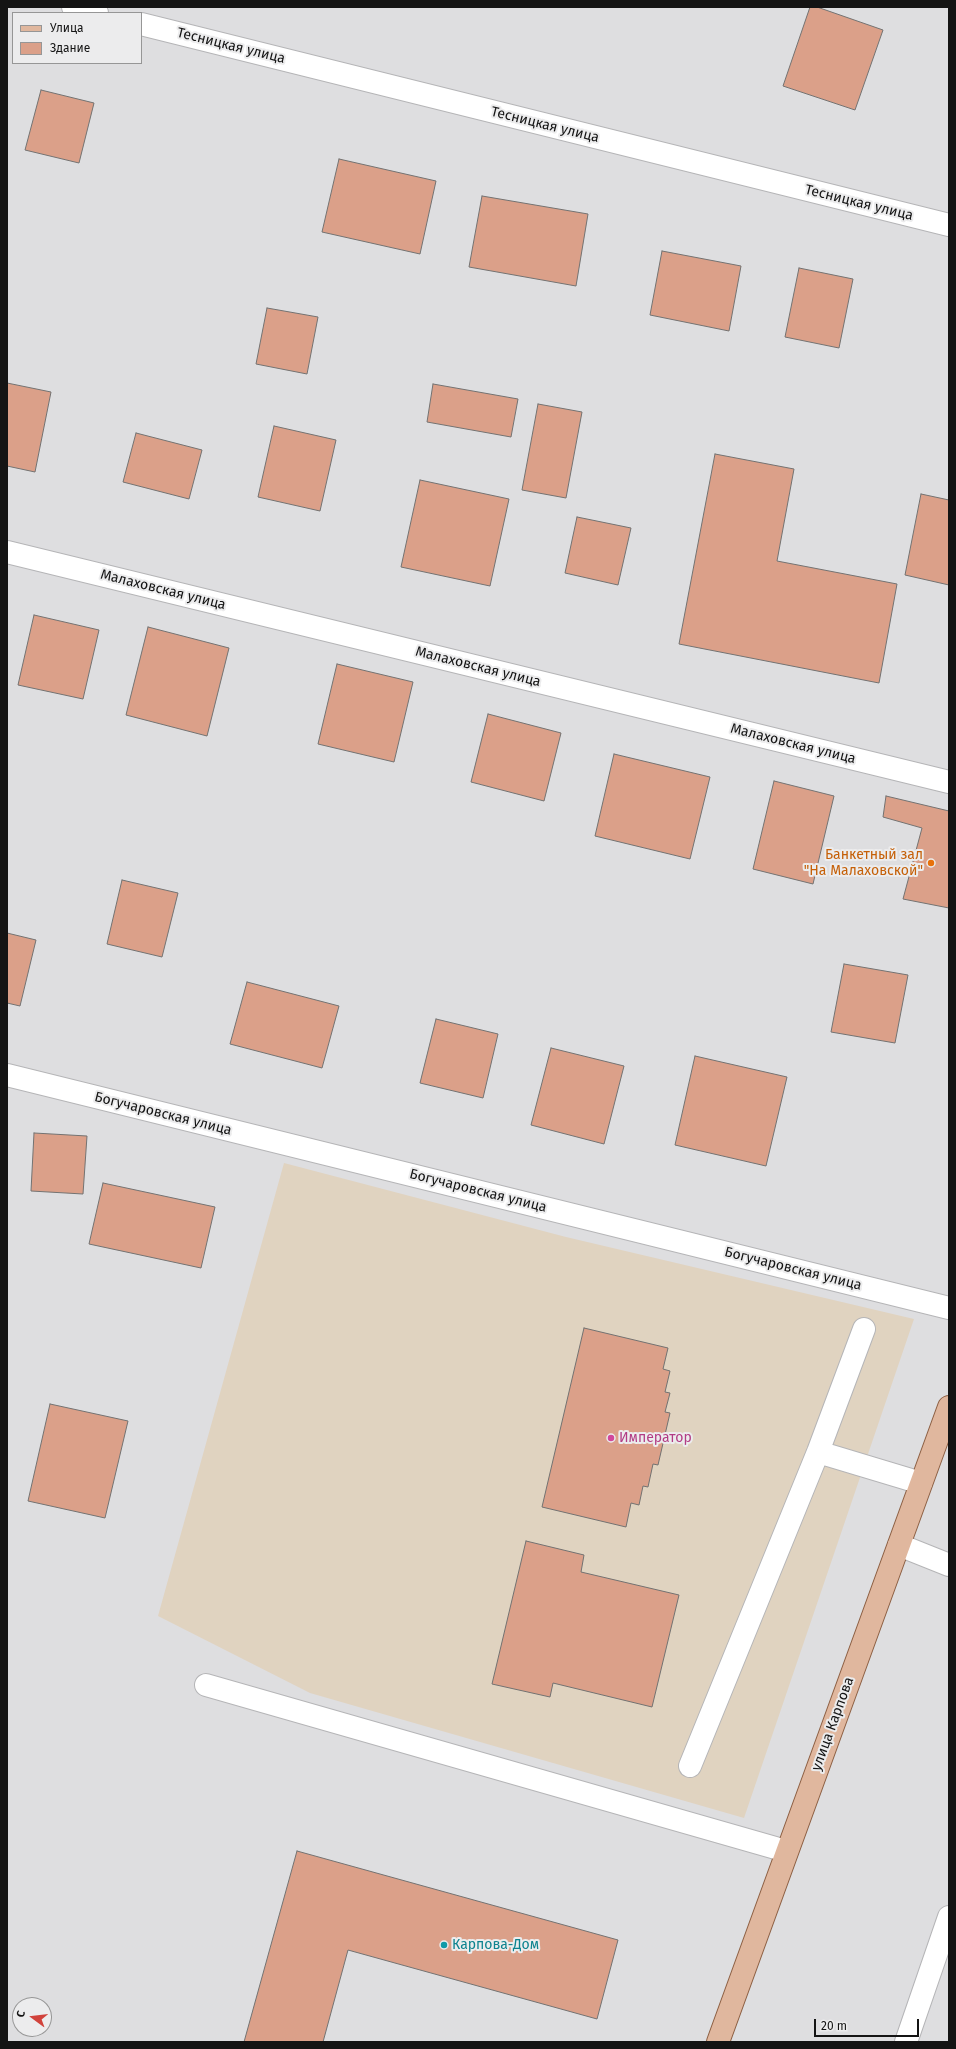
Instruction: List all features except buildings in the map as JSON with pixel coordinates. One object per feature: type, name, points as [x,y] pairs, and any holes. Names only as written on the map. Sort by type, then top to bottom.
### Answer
[{"type":"main road","name":"улица Карпова","points":[[718,2042],[786,1850],[949,1407]]},
{"type":"street","points":[[73,7],[94,12]]},
{"type":"street","name":"Тесницкая улица","points":[[142,24],[949,225]]},
{"type":"street","name":"Малаховская улица","points":[[7,552],[949,782]]},
{"type":"street","name":"Богучаровская улица","points":[[7,1075],[949,1308]]},
{"type":"street","points":[[690,1766],[818,1452],[864,1329]]},
{"type":"street","points":[[818,1452],[921,1483]]},
{"type":"street","points":[[898,1545],[949,1564]]},
{"type":"street","points":[[206,1685],[786,1850]]},
{"type":"street","points":[[906,2042],[949,1917]]},
{"type":"shaded area","points":[[284,1163],[566,1237],[914,1319],[744,1818],[310,1693],[158,1616]]},
{"type":"place","name":"Банкетный зал \"На Малаховской\"","points":[[931,863]]},
{"type":"place","name":"Император","points":[[611,1438]]},
{"type":"place","name":"Карпова-Дом","points":[[444,1945]]}]
